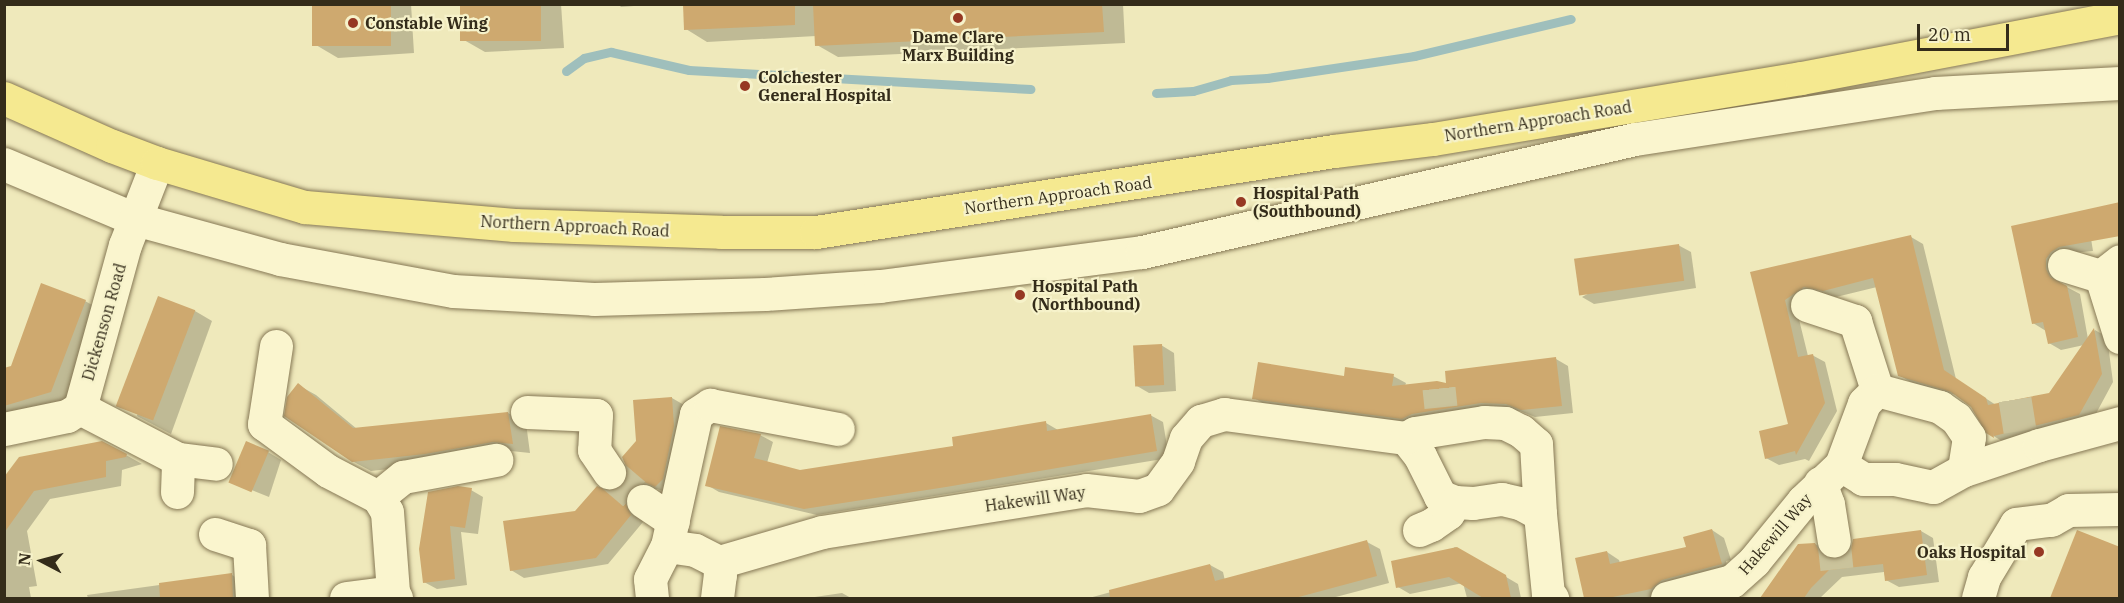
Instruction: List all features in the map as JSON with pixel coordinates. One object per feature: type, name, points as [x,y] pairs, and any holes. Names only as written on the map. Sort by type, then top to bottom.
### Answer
[{"type":"main road","name":"Northern Approach Road","points":[[4,98],[112,146],[157,163],[305,207],[514,225],[721,232],[816,232],[1456,135],[1801,78],[2120,17]]},
{"type":"street","points":[[4,164],[135,219],[280,260],[453,291],[594,299],[776,293],[880,285],[1143,252],[1635,139],[1935,93],[2120,83]]},
{"type":"street","name":"Dickenson Road","points":[[80,408],[125,245],[157,163]]},
{"type":"street","points":[[2064,265],[2110,268],[2120,337]]},
{"type":"street","points":[[1807,305],[1855,321],[1877,390],[1940,407],[1956,418],[1969,437],[1964,470]]},
{"type":"street","points":[[276,346],[264,424],[327,471],[378,497],[387,512],[394,595],[346,598]]},
{"type":"street","name":"Hakewill Way","points":[[1666,598],[1725,592],[1732,580],[1754,561],[1831,474],[1864,403],[1877,390]]},
{"type":"street","points":[[652,598],[650,579],[670,534],[696,414],[710,405],[838,429]]},
{"type":"street","points":[[4,429],[67,416],[80,408],[178,459],[216,464]]},
{"type":"street","points":[[527,412],[596,414],[594,450],[609,472]]},
{"type":"street","name":"Hakewill Way","points":[[718,562],[822,532],[1086,490],[1139,496],[1158,489],[1178,461],[1186,438],[1201,421],[1224,414],[1406,438],[1442,418],[1505,423],[1521,431],[1536,444],[1548,594],[1552,598]]},
{"type":"street","points":[[1834,541],[1828,504],[1831,474],[1863,479],[1895,479],[1933,488],[2022,440],[2120,423]]},
{"type":"street","points":[[1406,438],[1420,456],[1440,496],[1455,502],[1473,503],[1502,499],[1520,503],[1540,514]]},
{"type":"street","points":[[177,492],[178,459]]},
{"type":"street","points":[[378,497],[403,477],[496,460]]},
{"type":"street","points":[[643,501],[670,534],[718,562],[720,575],[717,598]]},
{"type":"street","points":[[1419,530],[1448,513],[1455,502]]},
{"type":"street","points":[[1978,598],[1984,577],[2016,524],[2051,520],[2068,510],[2120,509]]},
{"type":"street","points":[[215,534],[249,544],[252,598]]},
{"type":"building","name":"Constable Wing","points":[[312,4],[391,4],[391,46],[312,46]]},
{"type":"building","name":"Constable Wing","points":[[460,4],[541,4],[541,41],[460,41]]},
{"type":"building","points":[[683,4],[795,4],[795,25],[684,30]]},
{"type":"building","name":"Dame Clare Marx Building","points":[[813,4],[1102,4],[1104,32],[815,46]]},
{"type":"building","points":[[2120,202],[2120,236],[2059,247],[2046,259],[2046,269],[2050,277],[2067,286],[2078,337],[2048,344],[2043,322],[2032,324],[2011,226]]},
{"type":"building","points":[[1911,235],[1944,370],[1986,398],[1988,405],[2049,393],[2094,328],[2102,374],[2079,415],[1994,436],[1993,431],[1994,438],[1986,433],[1971,407],[1951,392],[1898,376],[1873,278],[1823,291],[1804,287],[1785,300],[1798,357],[1813,354],[1825,403],[1796,455],[1795,451],[1765,459],[1759,431],[1788,424],[1750,272]]},
{"type":"building","points":[[1679,244],[1684,281],[1579,295],[1574,259]]},
{"type":"building","points":[[41,283],[86,300],[51,392],[4,406],[4,368],[11,366]]},
{"type":"building","points":[[158,296],[195,310],[153,420],[116,406]]},
{"type":"building","points":[[1162,344],[1164,385],[1135,386],[1133,346]]},
{"type":"building","points":[[1556,357],[1562,406],[1521,410],[1506,404],[1481,403],[1412,414],[1402,419],[1252,399],[1258,362],[1344,376],[1345,367],[1394,374],[1392,386],[1437,381],[1446,383],[1445,371]]},
{"type":"building","points":[[298,383],[353,428],[508,412],[513,444],[493,442],[425,454],[352,462],[284,416],[287,397]]},
{"type":"building","points":[[672,397],[674,426],[663,479],[655,487],[644,482],[628,490],[624,500],[631,515],[596,558],[510,571],[503,521],[575,511],[597,486],[610,491],[620,487],[626,481],[628,471],[622,457],[636,441],[633,400]]},
{"type":"building","points":[[1151,414],[1157,451],[946,487],[804,509],[705,486],[720,426],[761,434],[754,458],[800,470],[953,446],[952,437],[1046,421],[1047,431]]},
{"type":"building","points":[[102,441],[127,454],[126,457],[106,461],[106,477],[34,491],[4,533],[4,477],[19,457]]},
{"type":"building","points":[[246,441],[269,451],[251,492],[228,482]]},
{"type":"building","points":[[458,486],[472,488],[465,528],[450,526],[455,579],[423,583],[419,549],[428,492]]},
{"type":"building","points":[[1712,529],[1722,564],[1662,580],[1651,589],[1608,598],[1584,598],[1575,558],[1607,551],[1610,564],[1686,547],[1683,537]]},
{"type":"building","points":[[1921,530],[1927,575],[1885,581],[1883,564],[1829,570],[1804,598],[1760,598],[1798,544],[1815,543],[1820,553],[1836,560],[1846,555],[1853,539]]},
{"type":"building","points":[[2077,530],[2120,547],[2120,598],[2050,598]]},
{"type":"building","points":[[1367,540],[1377,576],[1295,598],[1110,598],[1109,590],[1210,564],[1215,581]]},
{"type":"building","points":[[1457,547],[1506,575],[1511,598],[1483,598],[1449,577],[1396,588],[1391,561]]},
{"type":"building","points":[[232,573],[233,598],[160,598],[159,583]]},
{"type":"waterway","points":[[1156,93],[1193,91],[1231,80],[1267,78],[1414,56],[1571,19]]},
{"type":"waterway","points":[[566,71],[584,58],[611,52],[689,70],[1030,89]]},
{"type":"tunnel","points":[[1439,388],[1441,407]]},
{"type":"tunnel","points":[[2015,399],[2020,431]]},
{"type":"tunnel","points":[[609,472],[643,501]]},
{"type":"tunnel","points":[[1834,541],[1837,569]]},
{"type":"place","name":"Dame Clare Marx Building","points":[[958,18]]},
{"type":"place","name":"Constable Wing","points":[[353,23]]},
{"type":"place","name":"Colchester General Hospital","points":[[745,86]]},
{"type":"place","name":"Hospital Path (Southbound)","points":[[1241,202]]},
{"type":"place","name":"Hospital Path (Northbound)","points":[[1020,295]]},
{"type":"place","name":"Oaks Hospital","points":[[2039,552]]}]
